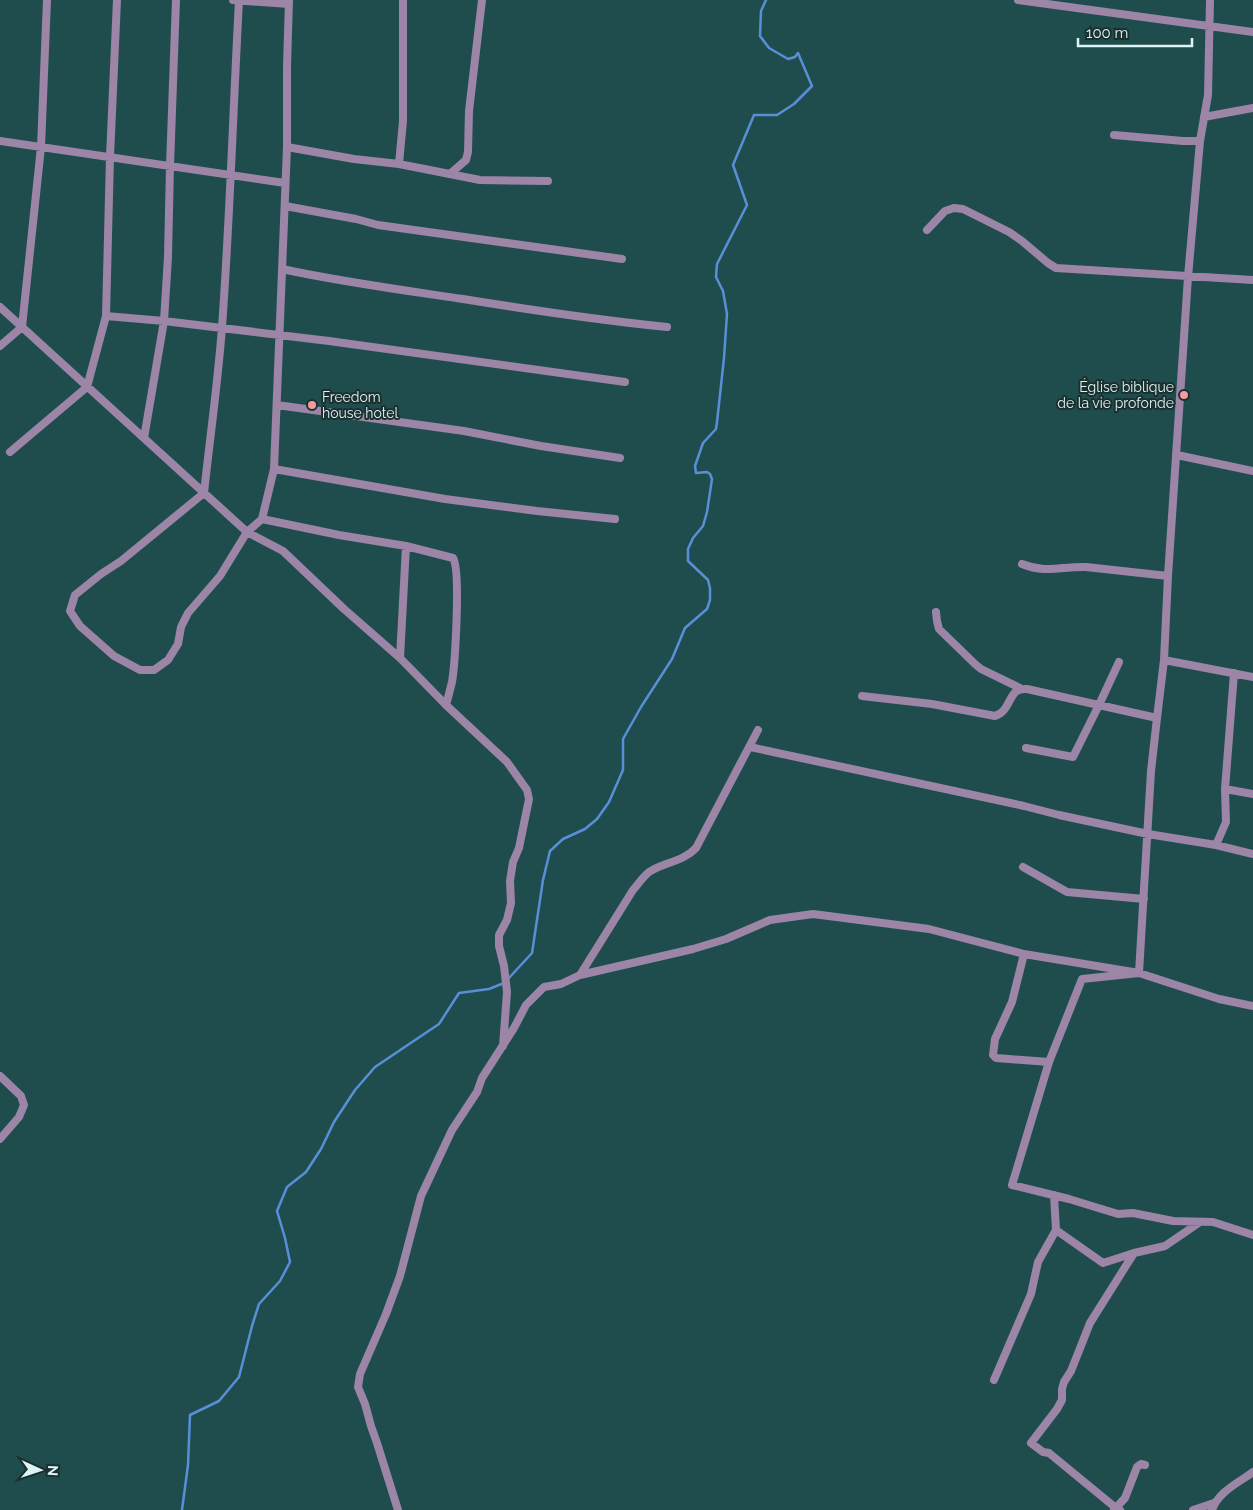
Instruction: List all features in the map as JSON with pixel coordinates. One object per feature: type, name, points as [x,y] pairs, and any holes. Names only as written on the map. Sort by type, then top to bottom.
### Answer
[{"type":"street","points":[[0,346],[22,327],[42,147],[47,0]]},
{"type":"street","points":[[10,452],[87,387],[106,316],[110,157],[117,0]]},
{"type":"street","points":[[144,438],[164,321],[168,257],[176,0]]},
{"type":"street","points":[[399,164],[403,121],[403,0]]},
{"type":"street","points":[[451,173],[466,160],[468,152],[469,111],[482,0]]},
{"type":"street","points":[[1018,0],[1253,32]]},
{"type":"street","points":[[1139,973],[1151,771],[1164,660],[1188,277],[1200,141],[1208,95],[1210,0]]},
{"type":"street","points":[[236,1],[289,2],[287,147],[274,469],[262,519],[247,532],[220,576],[188,613],[181,627],[178,644],[168,660],[154,670],[140,670],[114,656],[80,626],[70,611],[75,595],[121,561],[204,493],[222,329],[232,176],[236,1]]},
{"type":"street","points":[[1204,117],[1253,108]]},
{"type":"street","points":[[1114,135],[1200,141]]},
{"type":"street","points":[[0,141],[285,184]]},
{"type":"street","points":[[287,147],[354,159],[399,164],[480,180],[548,181]]},
{"type":"street","points":[[285,206],[378,225],[622,259]]},
{"type":"street","points":[[928,230],[945,211],[954,208],[963,210],[1009,232],[1056,268],[1253,280]]},
{"type":"street","points":[[282,269],[332,280],[488,304],[588,319],[667,327]]},
{"type":"street","points":[[0,307],[247,532],[283,551],[400,658],[446,705],[507,762],[527,790],[529,799],[510,881],[511,903],[499,935],[499,946],[507,992],[503,1046]]},
{"type":"street","points":[[106,316],[329,341],[625,382]]},
{"type":"street","points":[[277,405],[464,431],[541,446],[620,458]]},
{"type":"street","points":[[1177,455],[1253,471]]},
{"type":"street","points":[[274,469],[445,499],[615,519]]},
{"type":"street","points":[[262,519],[338,535],[406,546],[452,558],[455,562],[457,606],[452,683],[446,705]]},
{"type":"street","points":[[400,658],[406,546]]},
{"type":"street","points":[[1022,564],[1035,569],[1048,570],[1076,566],[1168,576]]},
{"type":"street","points":[[936,612],[940,629],[975,664],[981,669],[1020,688],[1157,718]]},
{"type":"street","points":[[1164,660],[1253,677]]},
{"type":"street","points":[[1026,748],[1073,757],[1119,662]]},
{"type":"street","points":[[1216,845],[1226,822],[1225,789],[1234,673]]},
{"type":"street","points":[[862,696],[932,704],[995,716],[1002,713],[1015,692],[1020,688]]},
{"type":"street","points":[[580,975],[641,879],[660,867],[690,855],[696,848],[758,730]]},
{"type":"street","points":[[750,747],[1148,834],[1216,845],[1253,854]]},
{"type":"street","points":[[1225,789],[1253,794]]},
{"type":"street","points":[[1023,867],[1067,892],[1144,899]]},
{"type":"street","points":[[398,1510],[358,1387],[360,1374],[400,1276],[422,1196],[452,1130],[477,1092],[482,1078],[526,1005],[544,987],[561,984],[580,975],[694,949],[726,939],[770,920],[813,914],[929,929],[1024,954],[1139,973],[1219,999],[1253,1006]]},
{"type":"street","points":[[1024,954],[1012,1002],[995,1039],[993,1055],[996,1058],[1050,1062]]},
{"type":"street","points":[[1139,973],[1082,979],[1050,1062],[1012,1185],[1118,1214],[1133,1213],[1173,1221],[1213,1222],[1253,1235]]},
{"type":"street","points":[[0,1076],[21,1096],[24,1105],[19,1117],[0,1139]]},
{"type":"street","points":[[994,1380],[1032,1294],[1038,1262],[1056,1230],[1054,1195]]},
{"type":"street","points":[[1056,1230],[1103,1263],[1165,1246],[1200,1222]]},
{"type":"street","points":[[1134,1253],[1090,1323],[1071,1371],[1064,1382],[1062,1400],[1031,1443],[1043,1452],[1049,1453],[1117,1509],[1126,1498],[1137,1468],[1141,1464],[1145,1465]]},
{"type":"street","points":[[1193,1510],[1213,1506],[1222,1493],[1253,1472]]},
{"type":"waterway","points":[[508,979],[532,953],[543,880],[550,851],[563,839],[585,829],[597,819],[609,802],[623,770],[623,739],[672,659],[685,628],[707,609],[710,600],[708,580],[688,561],[688,549],[693,538],[703,526],[712,479],[707,472],[696,473],[695,466],[703,443],[716,429],[724,358],[727,314],[723,291],[716,277],[717,264],[747,205],[733,165],[754,115],[777,115],[794,104],[812,86],[798,53],[795,57],[788,59],[769,48],[760,36],[761,11],[766,0]]},
{"type":"waterway","points":[[182,1510],[188,1465],[190,1415],[219,1401],[239,1377],[259,1304],[280,1281],[290,1262],[277,1211],[287,1187],[306,1172],[321,1149],[334,1122],[355,1090],[375,1067],[439,1024],[459,993],[489,989],[504,983]]},
{"type":"place","name":"Église biblique de la vie profonde","points":[[1184,395]]},
{"type":"place","name":"Freedom house hotel","points":[[312,405]]}]
